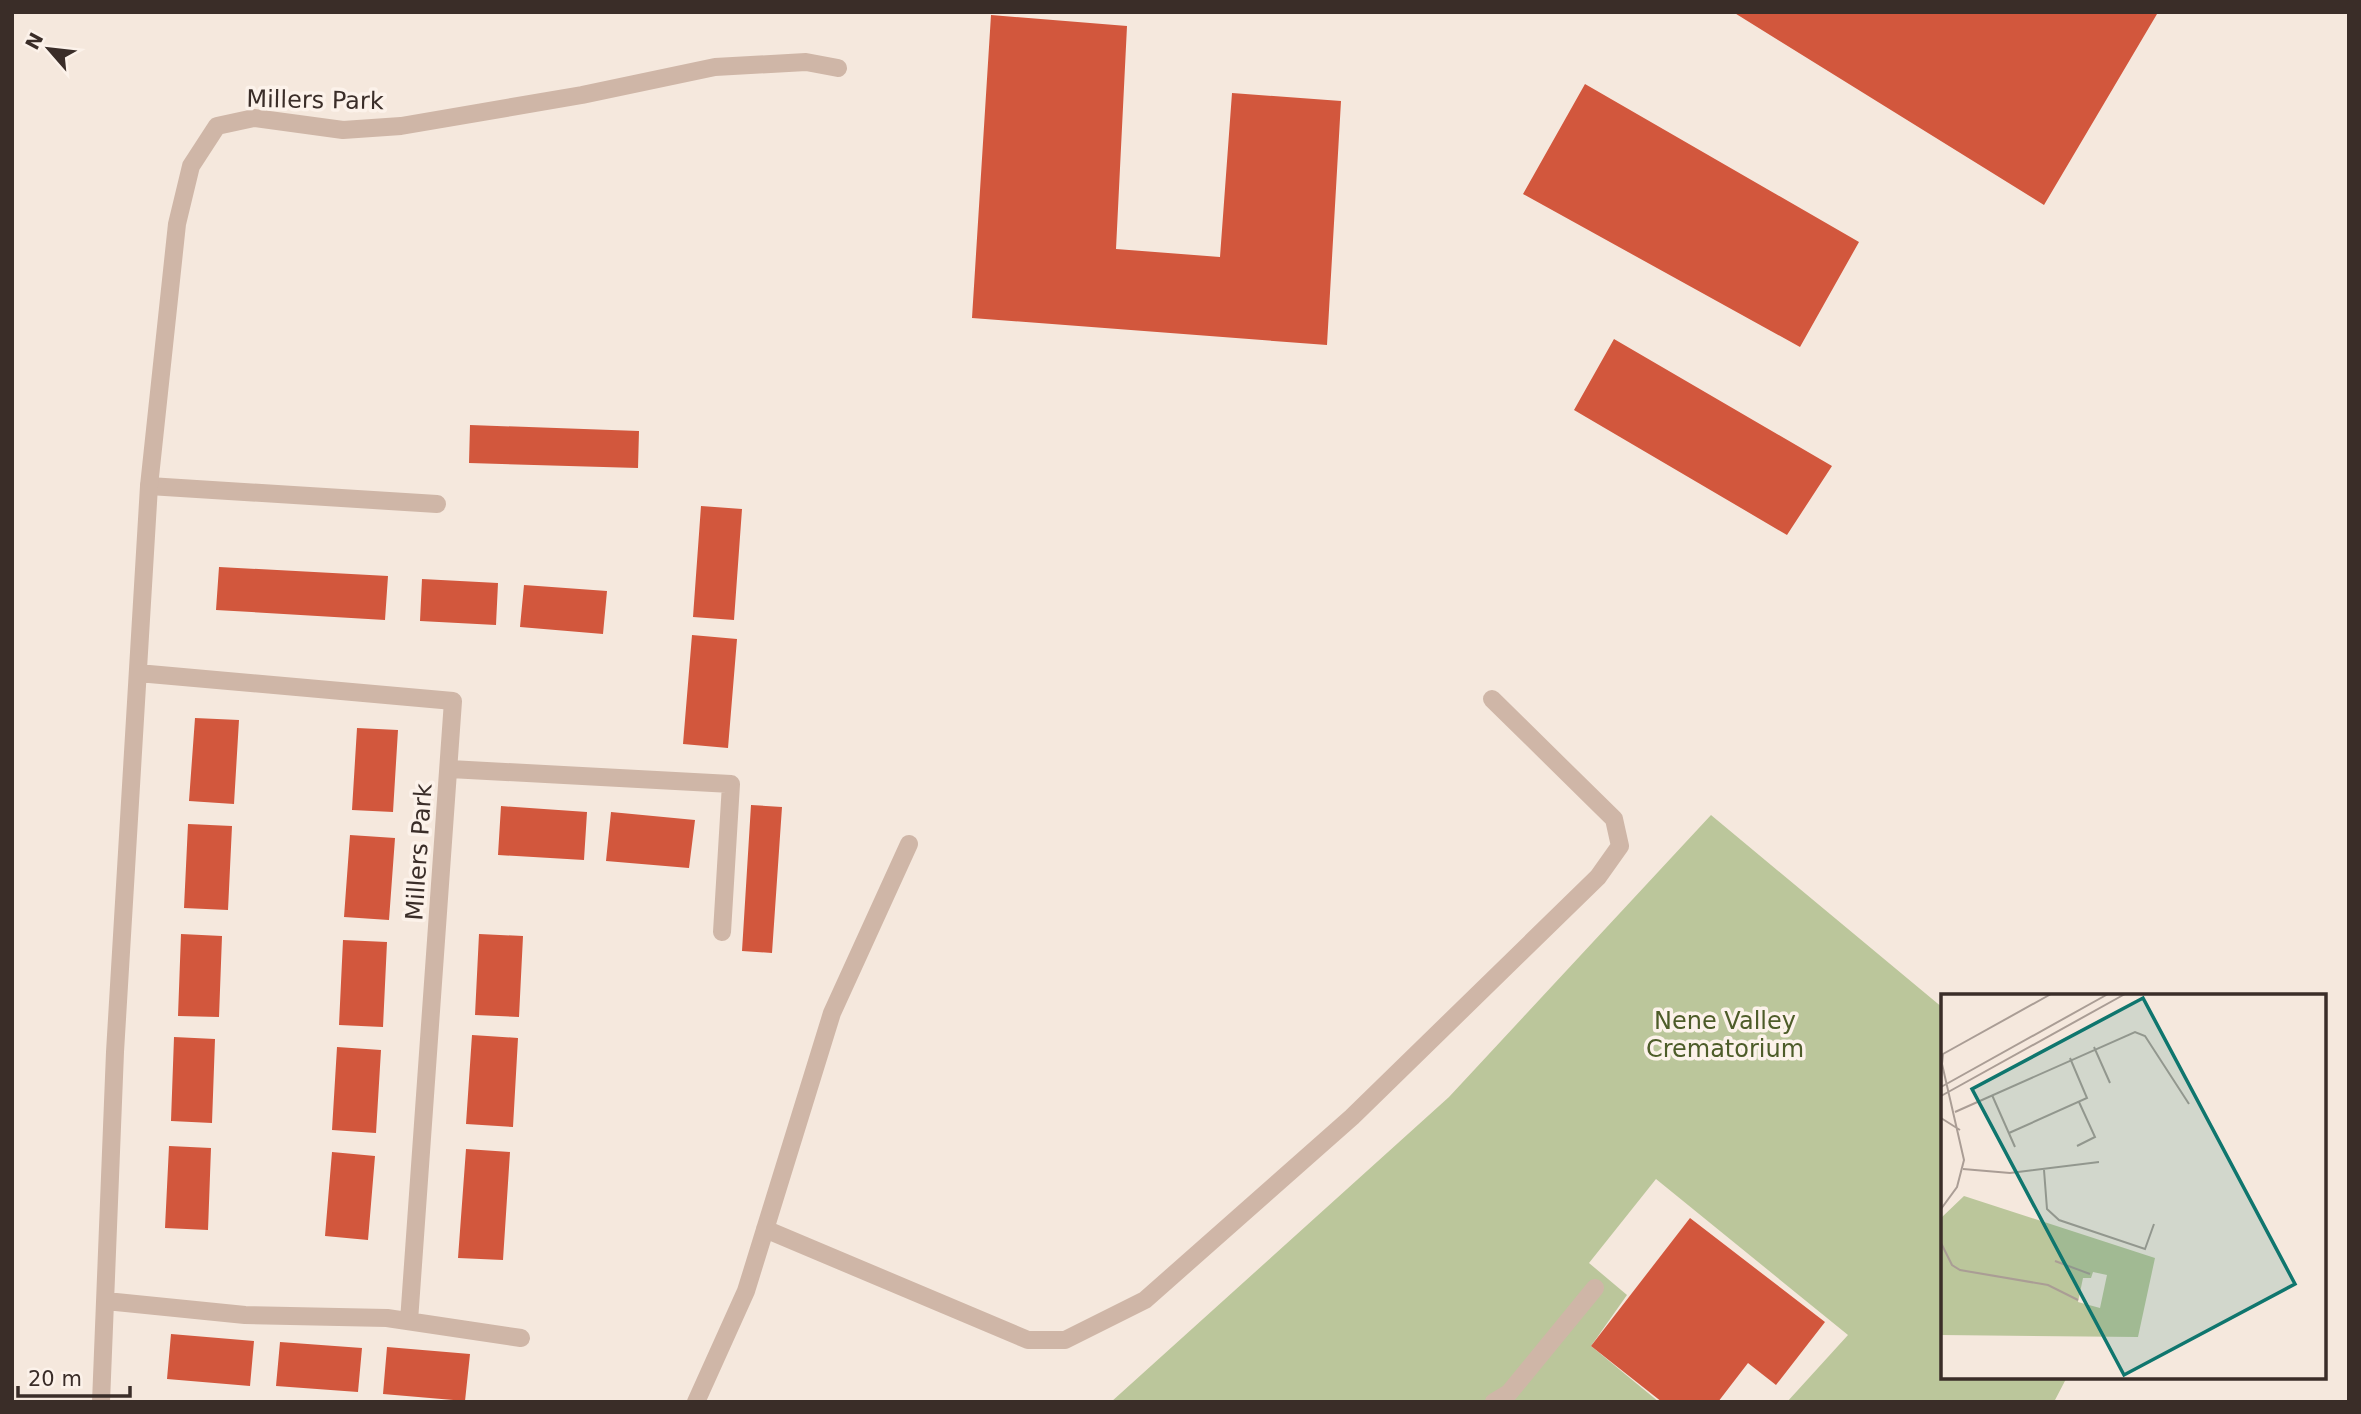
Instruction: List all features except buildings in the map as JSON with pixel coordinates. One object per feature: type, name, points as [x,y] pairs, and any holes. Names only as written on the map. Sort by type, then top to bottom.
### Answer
[{"type":"street","name":"Millers Park","points":[[101,1402],[115,1052],[149,486],[177,224],[191,166],[217,126],[254,118],[343,130],[401,126],[582,95],[715,67],[806,62],[838,68]]},
{"type":"street","points":[[149,486],[437,504]]},
{"type":"street","name":"Millers Park","points":[[138,673],[453,701],[409,1321]]},
{"type":"street","points":[[765,1228],[1028,1340],[1065,1340],[1145,1300],[1352,1117],[1598,877],[1620,846],[1614,819],[1492,699]]},
{"type":"street","points":[[450,769],[731,784],[722,932]]},
{"type":"street","points":[[696,1402],[746,1291],[832,1013],[909,844]]},
{"type":"street","points":[[1494,1402],[1509,1393],[1595,1287]]},
{"type":"street","points":[[106,1301],[245,1315],[387,1318],[521,1338]]},
{"type":"green space","name":"Nene Valley Crematorium","points":[[1711,815],[1941,1006],[1941,1379],[2066,1379],[2054,1402],[1787,1402],[1848,1335],[1656,1179],[1589,1263],[1627,1295],[1591,1346],[1659,1402],[1111,1402],[1449,1097]]}]
